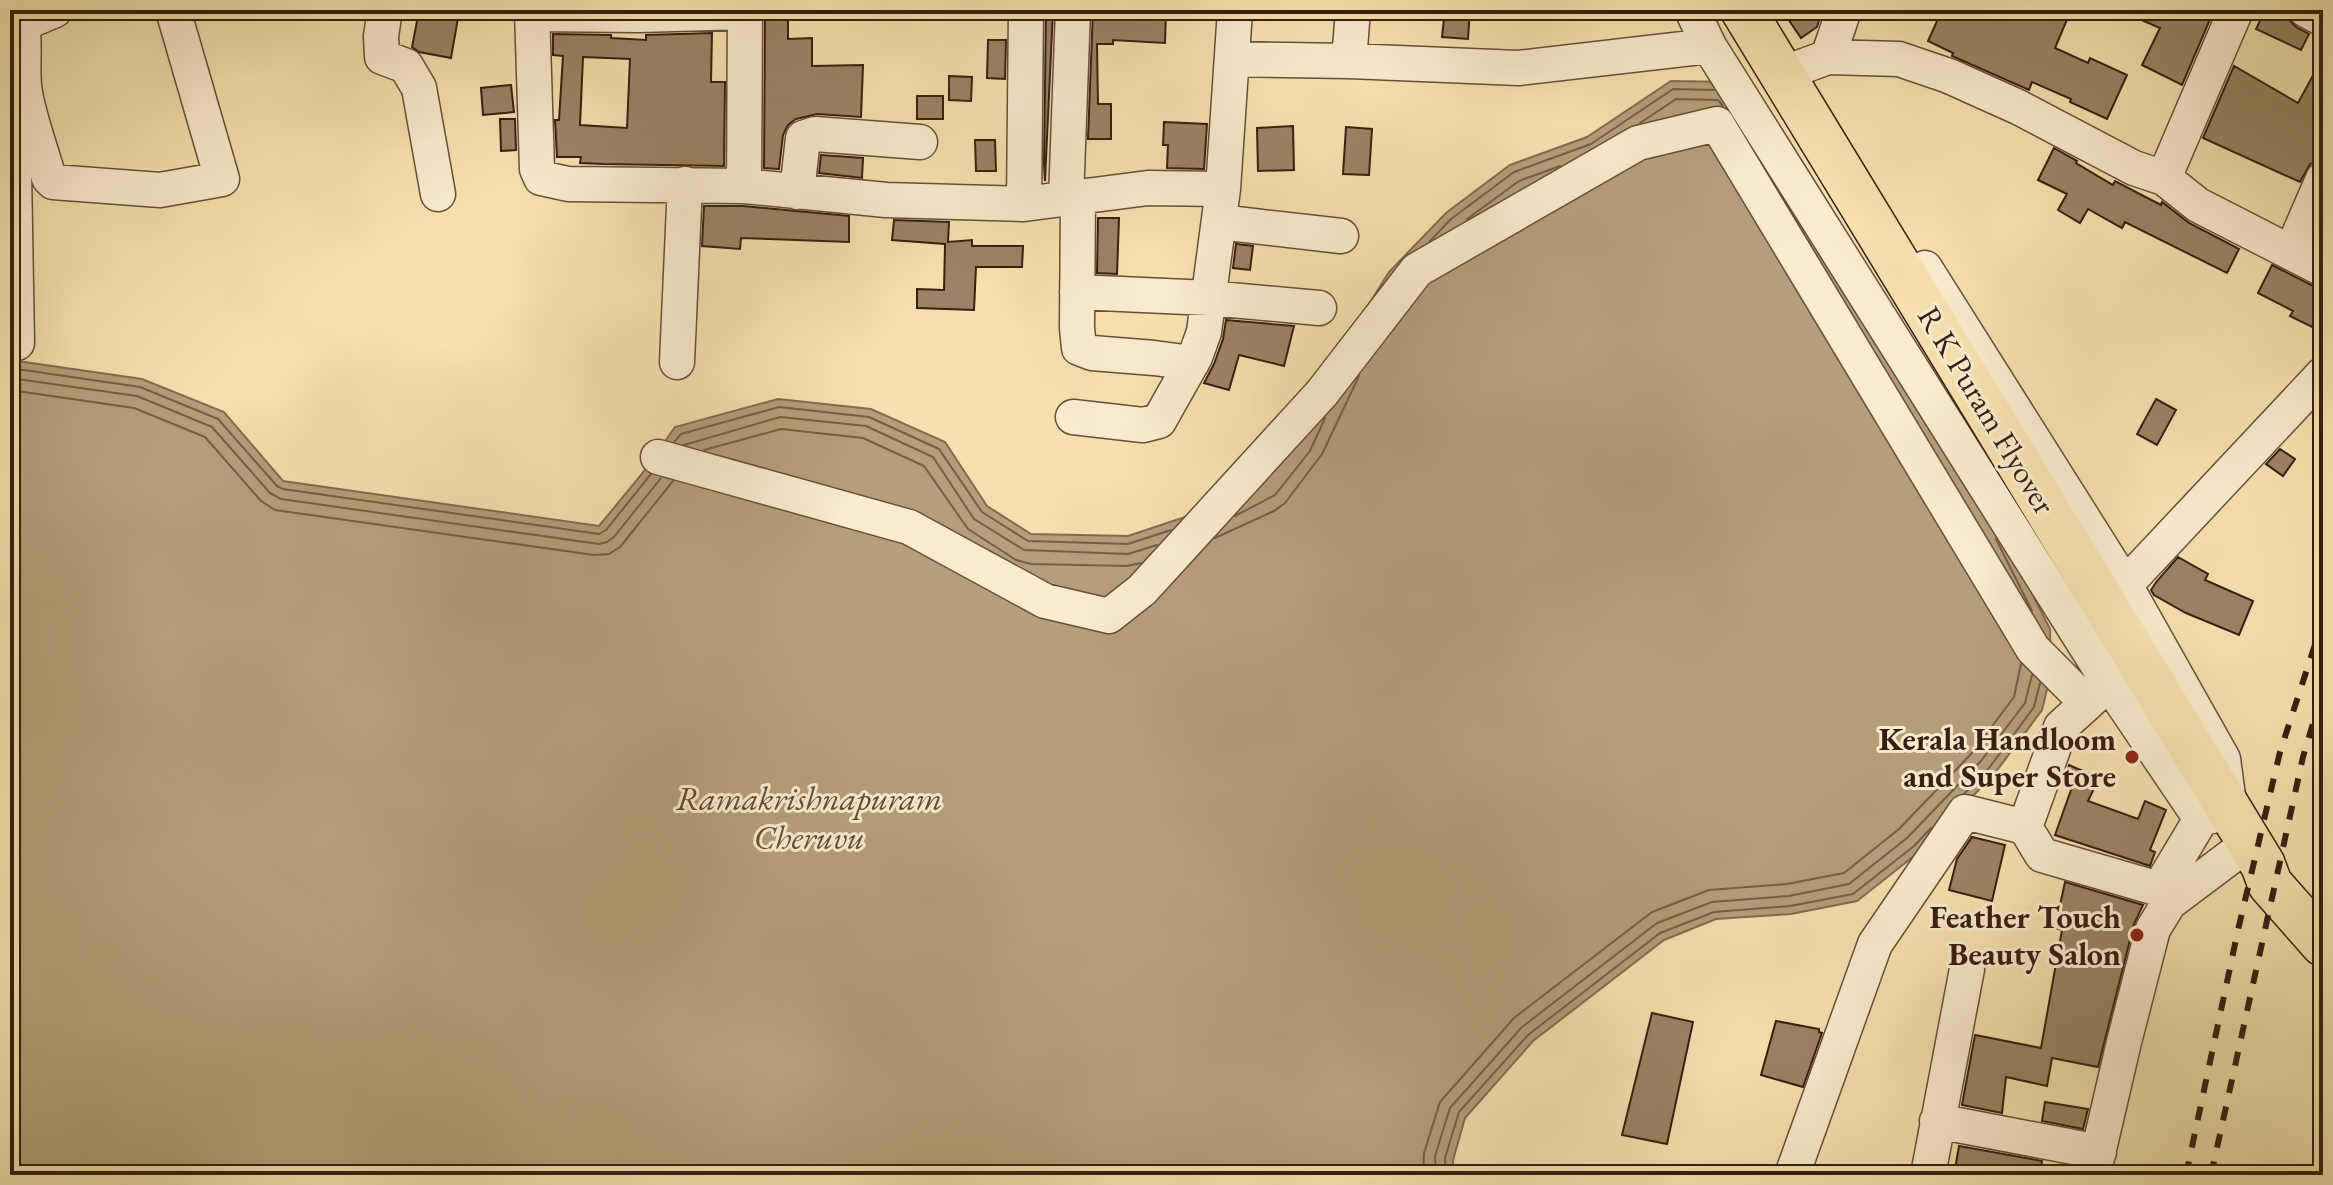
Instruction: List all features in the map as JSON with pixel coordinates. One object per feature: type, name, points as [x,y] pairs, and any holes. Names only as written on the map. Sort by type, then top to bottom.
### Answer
[{"type":"main road","name":"R K Puram Flyover","points":[[1743,10],[2206,772],[2236,835],[2270,884],[2323,944]]},
{"type":"main road","points":[[2236,835],[2323,914]]},
{"type":"street","points":[[55,10],[22,24],[25,96],[49,178],[53,182],[160,190],[222,179],[173,10]]},
{"type":"street","points":[[385,10],[382,57],[406,66],[419,88],[438,194]]},
{"type":"street","points":[[1024,204],[1026,10]]},
{"type":"street","points":[[1073,10],[1072,199],[1079,348],[1084,352],[1192,363]]},
{"type":"street","points":[[1073,417],[1143,425],[1159,421],[1192,363],[1204,332],[1221,206],[1235,10]]},
{"type":"street","points":[[1349,61],[1353,10]]},
{"type":"street","points":[[1692,10],[1709,46],[2098,693]]},
{"type":"street","points":[[1767,10],[1813,62],[2125,585],[2223,759],[2236,835]]},
{"type":"street","points":[[1813,62],[1844,10]]},
{"type":"street","points":[[2164,178],[2236,10]]},
{"type":"street","points":[[2306,10],[2323,19]]},
{"type":"street","points":[[744,186],[745,11],[639,15],[532,12],[535,149],[541,178],[568,184],[744,186],[886,200],[1024,204],[1148,188],[1341,236]]},
{"type":"street","points":[[1232,59],[1519,68],[1709,46]]},
{"type":"street","points":[[1813,62],[1899,59],[1917,64],[2018,107],[2134,168],[2164,178],[2198,205],[2323,269]]},
{"type":"street","points":[[10,108],[13,113],[17,343],[10,342]]},
{"type":"street","points":[[658,457],[909,527],[1045,601],[1109,616],[1142,590],[1322,393],[1417,270],[1638,143],[1717,124],[1749,108]]},
{"type":"street","points":[[1717,124],[2033,649],[2098,693],[2236,835]]},
{"type":"street","points":[[797,192],[803,138],[807,135],[920,142]]},
{"type":"street","points":[[2291,253],[2323,179]]},
{"type":"street","points":[[677,362],[685,184]]},
{"type":"street","points":[[1077,292],[1209,298],[1319,308]]},
{"type":"street","points":[[2125,585],[2323,374]]},
{"type":"street","points":[[2025,827],[2061,727],[2098,693]]},
{"type":"street","points":[[1792,1175],[1875,944],[1965,812],[2025,827],[2042,855],[2164,896]]},
{"type":"street","points":[[1937,1121],[2096,1163],[2153,929],[2164,896],[2236,835]]},
{"type":"street","points":[[2164,896],[2236,835]]},
{"type":"street","points":[[1928,1175],[1967,969]]},
{"type":"water","name":"Ramakrishnapuram Cheruvu","points":[[1671,81],[1729,82],[1986,502],[2050,629],[2051,673],[2042,710],[1995,773],[1919,852],[1857,901],[1791,914],[1716,919],[1664,940],[1533,1041],[1465,1118],[1453,1160],[1454,1175],[10,1175],[10,360],[142,379],[224,412],[283,481],[599,526],[675,427],[778,399],[871,409],[945,442],[987,506],[1031,534],[1128,536],[1212,508],[1325,374],[1389,272],[1446,213],[1510,165],[1587,137]]},
{"type":"building","points":[[1046,10],[1053,10],[1045,181],[1044,164]]},
{"type":"building","points":[[1093,10],[1166,12],[1165,43],[1113,40],[1113,44],[1097,44],[1098,104],[1111,104],[1111,139],[1088,139]]},
{"type":"building","points":[[1445,10],[1470,10],[1468,39],[1442,37]]},
{"type":"building","points":[[1782,10],[1816,10],[1820,17],[1817,27],[1801,38]]},
{"type":"building","points":[[1942,10],[2071,10],[2055,48],[2088,63],[2090,58],[2127,75],[2107,119],[2032,82],[2029,90],[1952,56],[1953,53],[1928,41]]},
{"type":"building","points":[[2119,10],[2214,10],[2182,85],[2142,65],[2160,28]]},
{"type":"building","points":[[2265,10],[2276,10],[2287,15],[2296,27],[2309,34],[2301,50],[2256,29]]},
{"type":"building","points":[[419,11],[458,18],[451,58],[419,52],[412,47]]},
{"type":"building","points":[[765,19],[788,19],[788,39],[812,38],[812,66],[863,65],[861,117],[817,114],[796,119],[788,125],[783,135],[779,169],[764,168]]},
{"type":"building","points":[[712,33],[711,82],[725,82],[724,166],[580,163],[581,157],[557,157],[555,120],[559,120],[563,56],[553,55],[553,34],[611,35],[611,38],[646,40],[646,35]],"holes":[[[583,57],[630,59],[627,128],[580,125]]]},
{"type":"building","points":[[988,40],[1006,40],[1005,79],[987,78]]},
{"type":"building","points":[[2323,57],[2323,159],[2310,164],[2300,182],[2203,138],[2234,66],[2298,103]]},
{"type":"building","points":[[949,76],[972,77],[971,101],[949,100]]},
{"type":"building","points":[[511,85],[514,112],[483,115],[481,88]]},
{"type":"building","points":[[917,96],[943,96],[943,119],[917,119]]},
{"type":"building","points":[[500,119],[515,119],[516,150],[501,151]]},
{"type":"building","points":[[1164,122],[1207,124],[1204,169],[1167,168],[1168,145],[1163,145]]},
{"type":"building","points":[[1293,126],[1294,170],[1258,171],[1257,128]]},
{"type":"building","points":[[1346,127],[1372,129],[1369,175],[1343,174]]},
{"type":"building","points":[[975,140],[995,140],[996,171],[976,171]]},
{"type":"building","points":[[2054,148],[2113,185],[2115,181],[2161,205],[2162,202],[2189,223],[2239,249],[2227,273],[2125,222],[2122,228],[2088,209],[2080,223],[2058,210],[2067,194],[2038,180]]},
{"type":"building","points":[[821,155],[863,158],[862,178],[819,173]]},
{"type":"building","points":[[704,206],[743,206],[849,216],[849,242],[741,238],[740,249],[702,246]]},
{"type":"building","points":[[1098,218],[1119,218],[1117,274],[1097,273]]},
{"type":"building","points":[[894,220],[949,222],[948,242],[972,240],[972,246],[1023,246],[1022,267],[976,267],[974,310],[917,308],[917,289],[944,290],[945,244],[892,240]]},
{"type":"building","points":[[1236,244],[1253,246],[1250,270],[1233,268]]},
{"type":"building","points":[[2272,265],[2323,291],[2323,303],[2312,327],[2290,316],[2293,311],[2258,293]]},
{"type":"building","points":[[1226,320],[1294,326],[1284,366],[1239,355],[1229,390],[1204,383],[1223,339]]},
{"type":"building","points":[[2156,399],[2176,410],[2157,445],[2137,434]]},
{"type":"building","points":[[2280,449],[2295,459],[2283,476],[2266,464]]},
{"type":"building","points":[[2178,557],[2208,574],[2205,580],[2253,601],[2239,635],[2186,613],[2154,595],[2151,590]]},
{"type":"building","points":[[2069,765],[2099,778],[2088,801],[2138,819],[2145,801],[2166,810],[2150,850],[2155,852],[2150,866],[2055,835],[2072,787],[2062,783]]},
{"type":"building","points":[[1972,837],[2005,845],[1992,901],[1949,890],[1957,859]]},
{"type":"building","points":[[2065,882],[2143,905],[2134,924],[2098,1067],[2052,1058],[2047,1086],[2006,1077],[2002,1113],[1962,1105],[1975,1035],[2041,1048],[2062,930],[2055,928]]},
{"type":"building","points":[[1652,1013],[1693,1022],[1667,1144],[1622,1135]]},
{"type":"building","points":[[1776,1021],[1819,1029],[1822,1033],[1803,1087],[1761,1075]]},
{"type":"building","points":[[2045,1102],[2088,1109],[2083,1129],[2042,1121]]},
{"type":"building","points":[[1959,1146],[2042,1161],[2040,1175],[1954,1175]]},
{"type":"railway","points":[[2186,1175],[2280,752],[2323,620]]},
{"type":"railway","points":[[2211,1175],[2303,757],[2323,690]]},
{"type":"place","name":"Kerala Handloom and Super Store","points":[[2132,757]]},
{"type":"place","name":"Feather Touch Beauty Salon","points":[[2137,935]]}]
